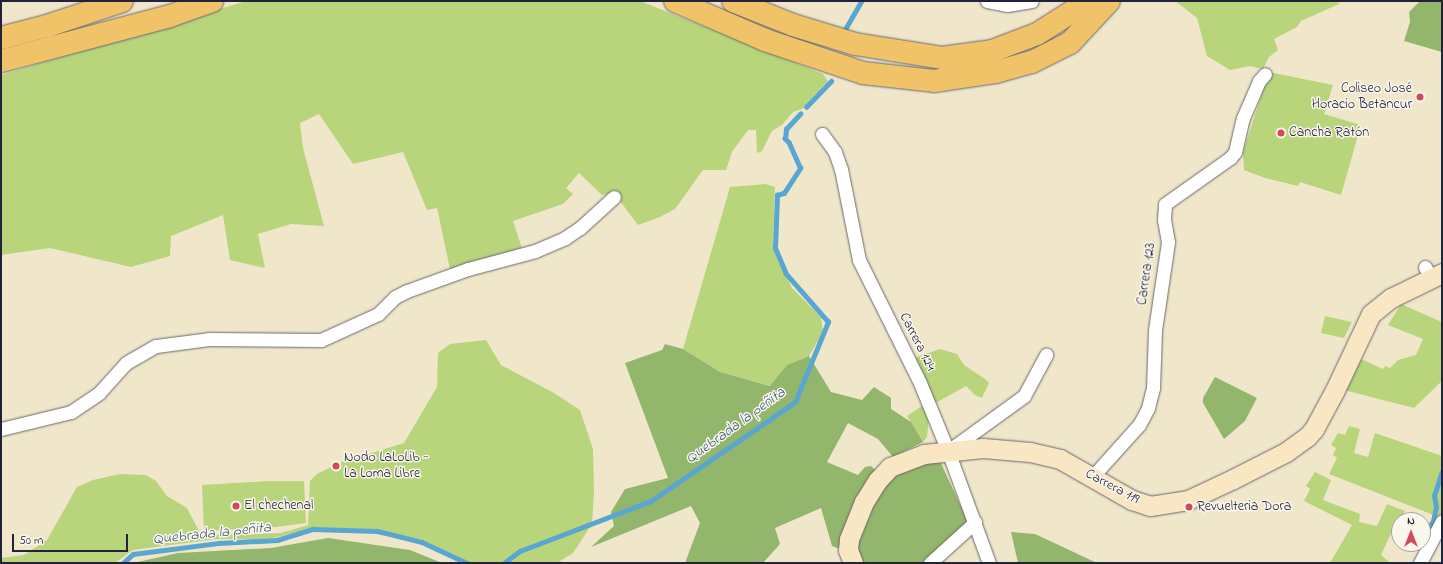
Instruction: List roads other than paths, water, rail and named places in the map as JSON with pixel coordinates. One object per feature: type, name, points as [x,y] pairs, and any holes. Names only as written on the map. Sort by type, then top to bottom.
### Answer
[{"type":"highway","points":[[1,38],[47,26],[122,1]]},
{"type":"highway","points":[[1,61],[170,16],[212,1]]},
{"type":"highway","points":[[675,1],[765,40],[863,73],[934,81],[996,72],[1032,62],[1070,43],[1109,1]]},
{"type":"highway","points":[[733,1],[793,25],[855,44],[942,58],[992,51],[1037,34],[1089,1]]},
{"type":"street","points":[[987,1],[1007,5],[1032,1]]},
{"type":"street","name":"Carrera 123","points":[[1093,476],[1139,424],[1148,408],[1154,388],[1155,330],[1168,242],[1164,220],[1165,204],[1230,158],[1236,152],[1243,118],[1259,81],[1265,74]]},
{"type":"street","name":"Carrera 124","points":[[822,134],[835,152],[841,169],[859,260],[920,383],[948,451],[989,563]]},
{"type":"street","points":[[1,429],[71,412],[99,393],[126,363],[156,346],[209,339],[321,340],[378,314],[395,297],[407,291],[468,269],[535,251],[565,238],[580,228],[614,197]]},
{"type":"street","name":"Carrera 119","points":[[853,563],[848,550],[849,539],[864,502],[877,481],[890,467],[908,459],[948,451],[983,448],[1030,452],[1060,459],[1093,476],[1132,500],[1150,506],[1169,505],[1202,495],[1286,452],[1314,429],[1371,314],[1392,298],[1432,273]]},
{"type":"street","points":[[948,451],[1000,411],[1010,408],[1024,396],[1046,355]]},
{"type":"street","points":[[1420,563],[1442,521]]},
{"type":"street","points":[[930,563],[975,522]]},
{"type":"waterway","name":"Quebrada la peñita","points":[[844,31],[861,1]]},
{"type":"waterway","name":"Quebrada la peñita","points":[[806,107],[831,81]]},
{"type":"waterway","name":"Quebrada la peñita","points":[[504,563],[520,551],[651,501],[795,402],[828,322],[786,274],[775,248],[777,195],[784,193],[800,168],[789,143],[785,139],[786,129],[800,114]]},
{"type":"waterway","points":[[1431,524],[1436,507],[1434,496],[1442,472]]},
{"type":"waterway","name":"Quebrada la peñita","points":[[123,563],[133,554],[219,543],[277,540],[313,529],[377,531],[422,542],[467,563]]},
{"type":"place","name":"Coliseo José Horacio Betancur","points":[[1420,97]]},
{"type":"place","name":"Cancha Ratón","points":[[1281,133]]},
{"type":"place","name":"Nodo LaLoLib - La Loma Libre","points":[[336,466]]},
{"type":"place","name":"El chechenal","points":[[236,506]]},
{"type":"place","name":"Revuelteria Dora","points":[[1189,507]]}]
